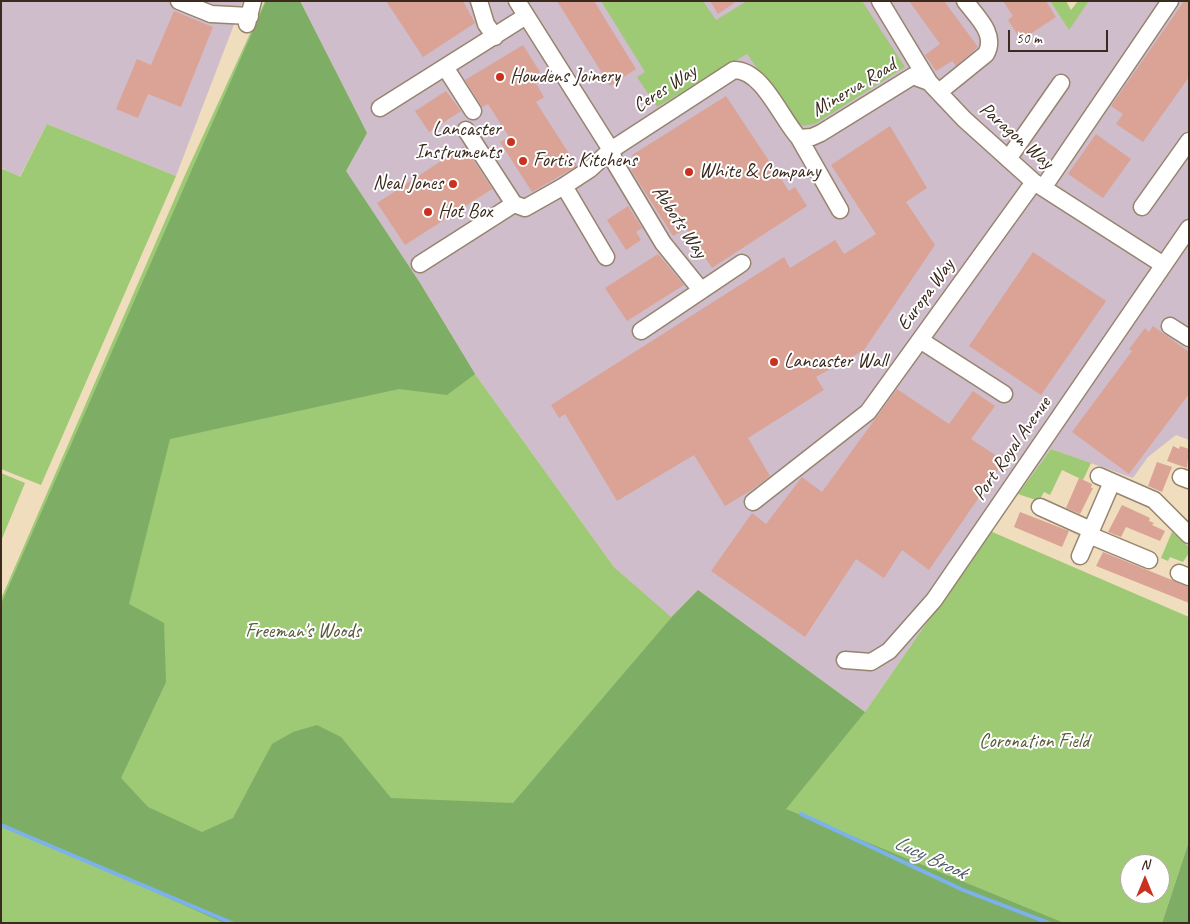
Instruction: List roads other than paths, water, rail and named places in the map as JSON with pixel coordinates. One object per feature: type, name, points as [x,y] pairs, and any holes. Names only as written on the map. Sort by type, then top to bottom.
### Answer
[{"type":"street","points":[[180,1],[211,14],[250,14]]},
{"type":"street","points":[[479,1],[486,24],[495,37]]},
{"type":"street","name":"Abbots Way","points":[[517,1],[611,150],[615,163],[663,243],[701,290]]},
{"type":"street","points":[[934,87],[986,54],[990,48],[990,40],[986,29],[965,1]]},
{"type":"street","name":"Europa Way","points":[[753,502],[868,412],[920,340],[1039,185],[1170,1]]},
{"type":"street","name":"Paragon Way","points":[[882,2],[934,87],[964,119],[1039,185],[1162,264]]},
{"type":"street","points":[[380,108],[526,16]]},
{"type":"street","points":[[445,67],[473,111]]},
{"type":"street","name":"Ceres Way","points":[[514,204],[525,208],[564,186],[590,169],[611,150],[734,70],[744,70]]},
{"type":"street","name":"Minerva Road","points":[[744,70],[758,79],[788,126],[799,138],[812,137],[821,133],[912,76],[934,87]]},
{"type":"street","points":[[1008,159],[1062,83]]},
{"type":"street","points":[[420,264],[514,204],[466,130]]},
{"type":"street","points":[[799,138],[840,210]]},
{"type":"street","points":[[1142,207],[1189,141]]},
{"type":"street","points":[[564,186],[606,258]]},
{"type":"street","name":"Port Royal Avenue","points":[[845,660],[871,662],[889,651],[934,600],[1070,403],[1162,264],[1189,228]]},
{"type":"street","points":[[641,331],[742,264]]},
{"type":"street","points":[[1170,326],[1189,338]]},
{"type":"street","points":[[920,340],[1004,394]]},
{"type":"street","points":[[1080,556],[1090,532],[1106,479],[1154,500],[1189,535]]},
{"type":"street","points":[[1040,507],[1149,560]]},
{"type":"waterway","name":"Lucy Brook","points":[[801,814],[963,890],[1049,923]]},
{"type":"waterway","points":[[1,825],[232,923]]},
{"type":"place","name":"Howdens Joinery","points":[[500,77]]},
{"type":"place","name":"Lancaster Instruments","points":[[511,142]]},
{"type":"place","name":"Fortis Kitchens","points":[[523,161]]},
{"type":"place","name":"White & Company","points":[[689,172]]},
{"type":"place","name":"Neal Jones","points":[[453,184]]},
{"type":"place","name":"Hot Box","points":[[428,212]]},
{"type":"place","name":"Lancaster Wall","points":[[774,362]]},
{"type":"park label","name":"Freeman's Woods","points":[[303,632]]},
{"type":"park label","name":"Coronation Field","points":[[1034,742]]}]
